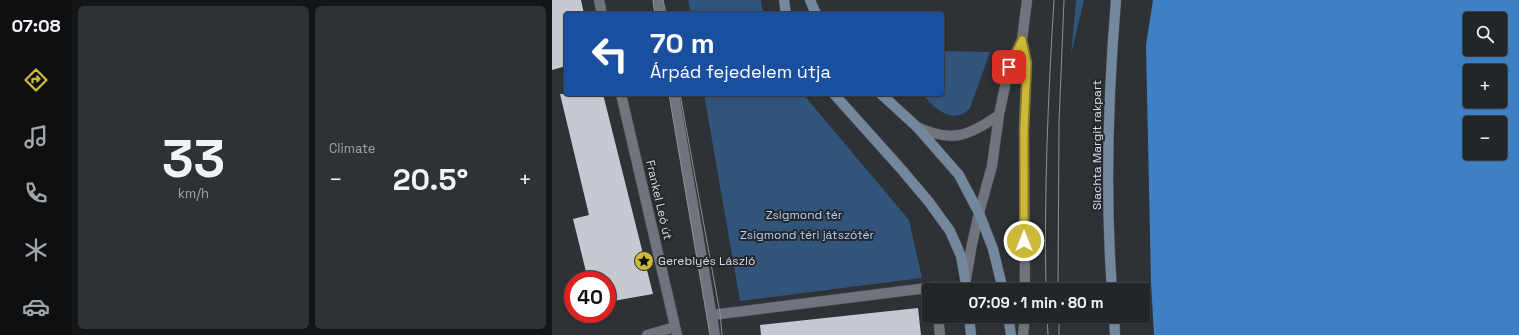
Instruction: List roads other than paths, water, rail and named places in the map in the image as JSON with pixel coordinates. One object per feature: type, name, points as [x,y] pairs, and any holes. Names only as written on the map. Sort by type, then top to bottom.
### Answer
[{"type":"main road","points":[[784,0],[786,12]]},
{"type":"main road","points":[[810,0],[815,12]]},
{"type":"main road","name":"Slachta Margit rakpart","points":[[1112,283],[1108,172],[1110,74],[1116,0]]},
{"type":"main road","points":[[836,96],[902,170],[946,226],[961,256],[966,283]]},
{"type":"main road","points":[[883,96],[917,127],[959,175],[979,213],[993,249],[1001,283]]},
{"type":"main road","points":[[970,323],[971,335]]},
{"type":"main road","points":[[1009,323],[1011,335]]},
{"type":"main road","points":[[1114,323],[1115,335]]},
{"type":"street","points":[[599,0],[602,12]]},
{"type":"street","points":[[658,0],[660,12]]},
{"type":"street","points":[[966,279],[979,213],[992,166],[999,115],[1009,67],[1022,40],[1027,0]]},
{"type":"street","points":[[1022,40],[1027,63],[1024,129],[1025,283]]},
{"type":"street","name":"Frankel Leó út","points":[[621,96],[676,331]]},
{"type":"street","points":[[674,96],[715,335]]},
{"type":"street","points":[[917,127],[932,134],[947,136],[963,135],[982,127],[999,115]]},
{"type":"street","points":[[712,315],[922,290]]},
{"type":"street","points":[[939,323],[940,335]]},
{"type":"street","points":[[1023,335],[1024,323]]},
{"type":"street","points":[[647,335],[676,331]]},
{"type":"tram line","points":[[653,0],[655,12]]},
{"type":"tram line","points":[[663,0],[666,12]]},
{"type":"tram line","points":[[1046,283],[1047,145],[1054,0]]},
{"type":"tram line","points":[[1058,283],[1059,123],[1064,0]]},
{"type":"tram line","points":[[669,96],[710,335]]},
{"type":"tram line","points":[[680,96],[720,313],[722,335]]},
{"type":"tram line","points":[[1047,323],[1048,335]]},
{"type":"tram line","points":[[1059,323],[1059,335]]},
{"type":"place","name":"Gereblyés László","points":[[644,261]]},
{"type":"park label","name":"Zsigmond tér","points":[[804,215]]},
{"type":"park label","name":"Zsigmond téri játszótér","points":[[807,235]]}]
